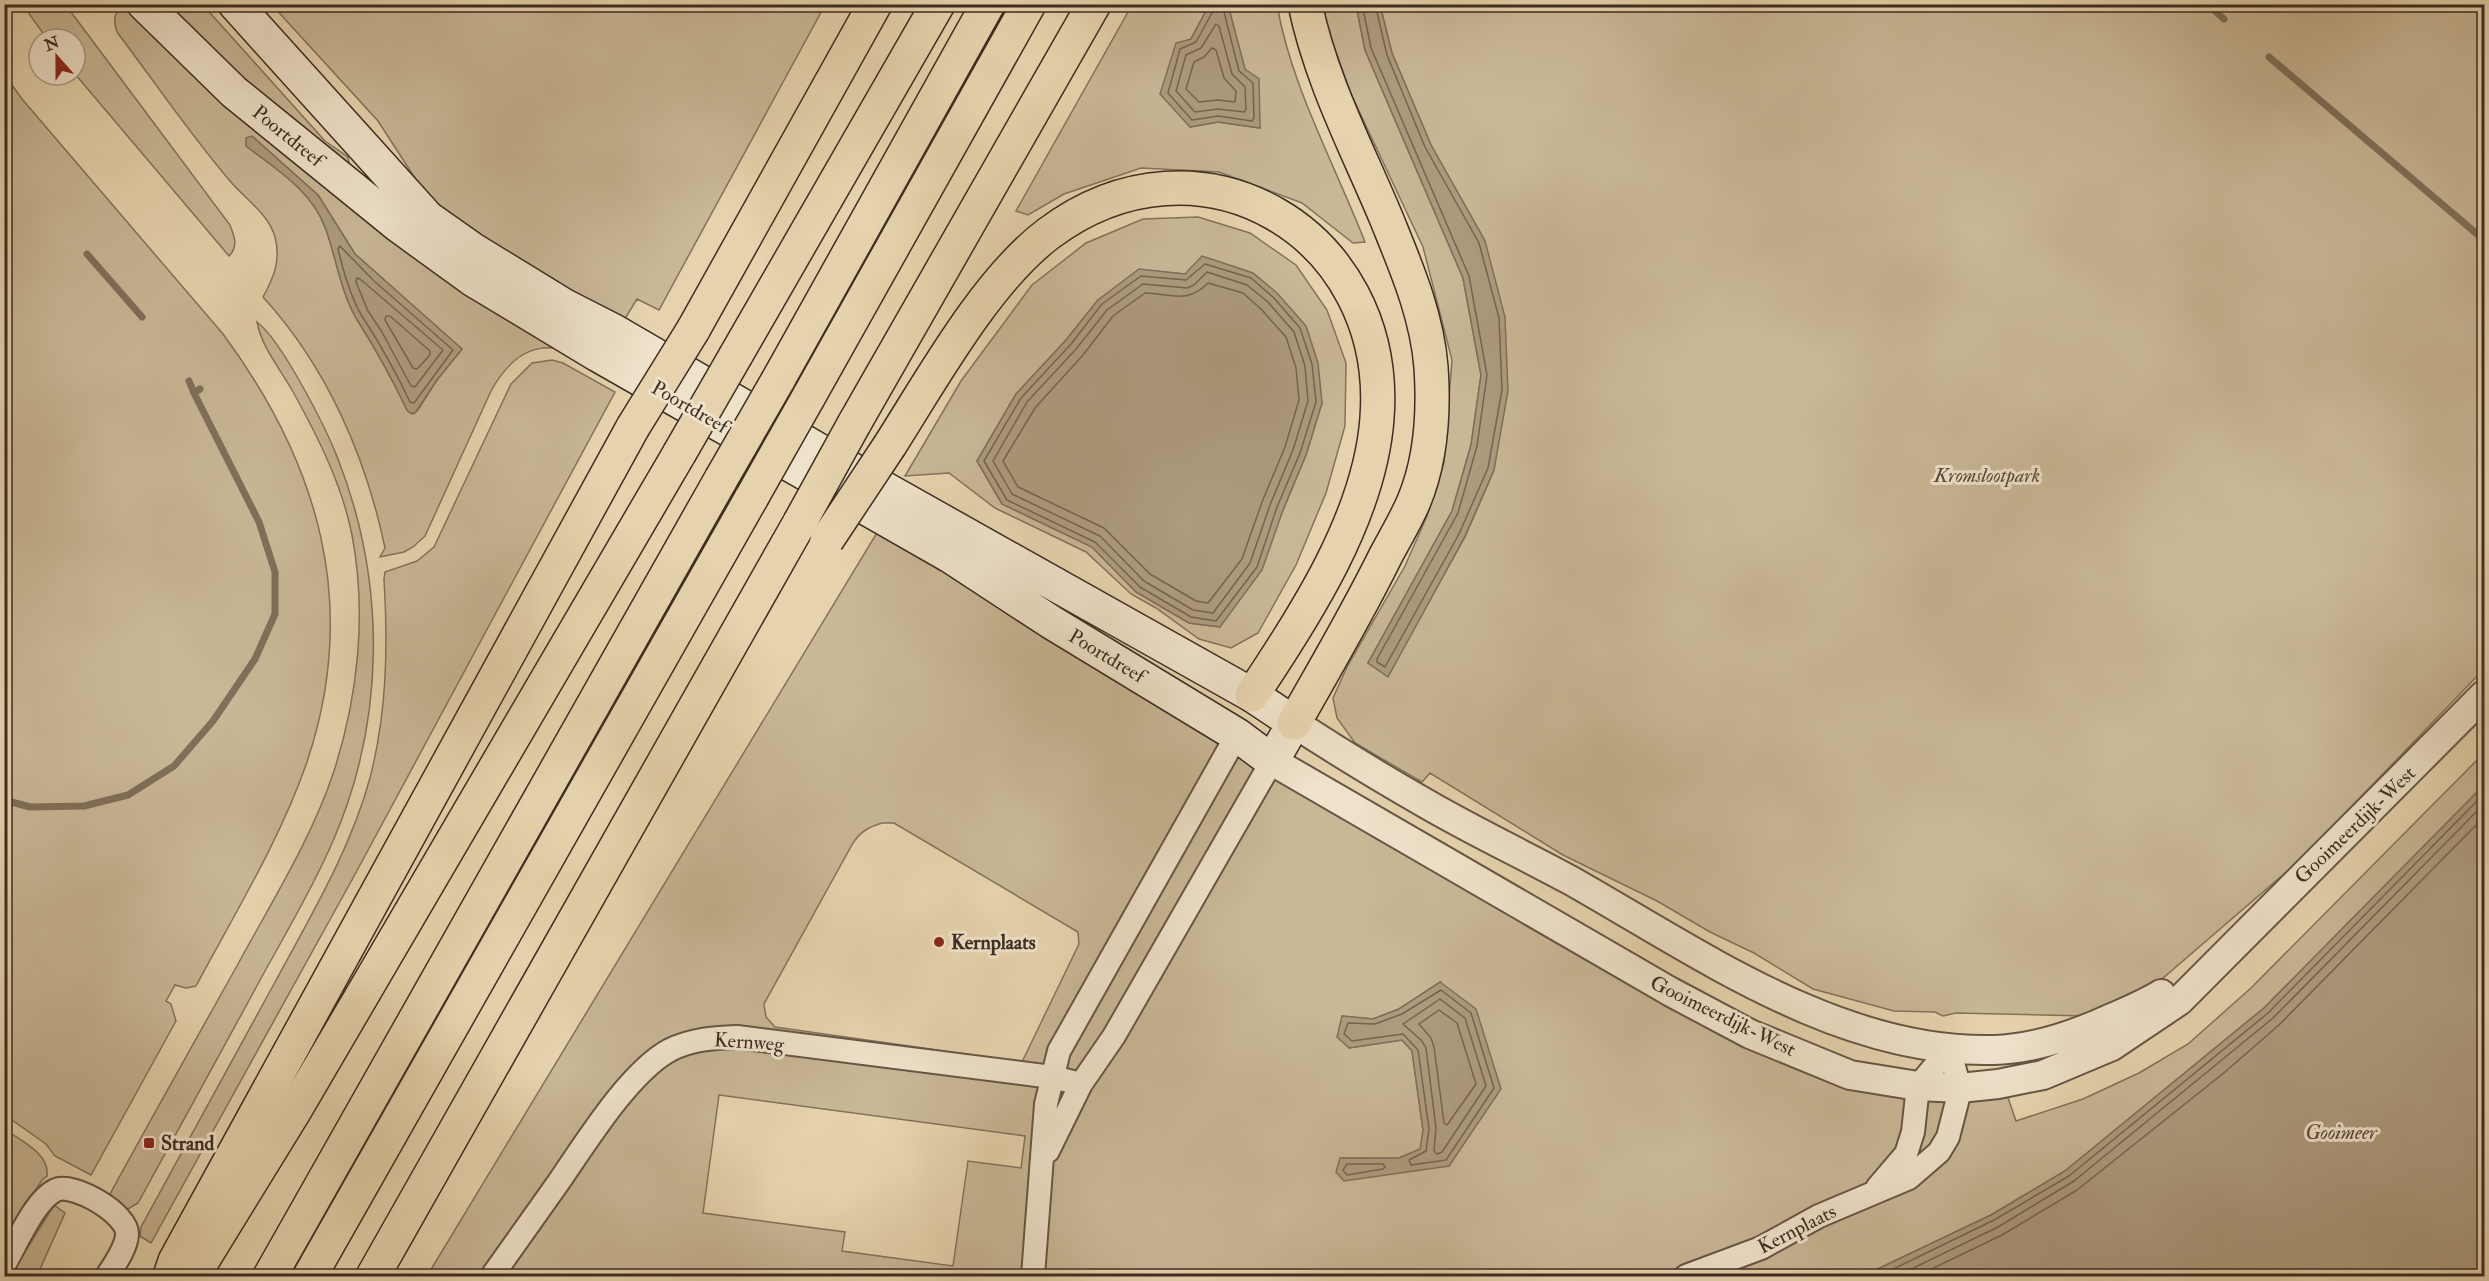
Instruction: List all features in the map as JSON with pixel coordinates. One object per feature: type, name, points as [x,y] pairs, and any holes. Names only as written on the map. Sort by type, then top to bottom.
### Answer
[{"type":"highway","points":[[170,1276],[181,1250],[633,427],[683,325],[849,4]]},
{"type":"highway","points":[[683,325],[875,4]]},
{"type":"highway","points":[[193,1276],[295,1110],[679,454],[938,4]]},
{"type":"highway","points":[[270,1276],[988,4]]},
{"type":"highway","points":[[310,1276],[753,497],[1029,4]]},
{"type":"highway","points":[[373,1276],[1094,4]]},
{"type":"highway","points":[[1293,723],[1348,630],[1414,500],[1428,446],[1432,409],[1431,365],[1417,298],[1386,218],[1338,111],[1313,41],[1305,4]]},
{"type":"highway","points":[[761,593],[827,540],[989,295],[1026,252],[1074,217],[1104,203],[1135,194],[1173,188],[1210,190],[1236,196],[1287,219],[1312,239],[1335,265],[1353,293],[1365,323],[1373,351],[1377,383],[1378,417],[1373,450],[1363,488],[1345,533],[1307,608],[1252,695]]},
{"type":"main road","name":"Poortdreef","points":[[144,4],[234,92],[399,226],[472,279],[598,355],[950,556],[1051,622],[1237,735],[1272,761]]},
{"type":"main road","name":"Poortdreef","points":[[235,4],[428,218],[472,249],[555,300],[614,331],[887,490],[1252,695],[1293,723]]},
{"type":"main road","points":[[1237,735],[1252,695]]},
{"type":"main road","points":[[1272,761],[1293,723]]},
{"type":"street","name":"Gooimeerdijk-West","points":[[1272,761],[1660,986],[1750,1034],[1850,1074],[1918,1086],[1960,1088],[1998,1084],[2043,1075],[2112,1046],[2179,1001],[2484,695]]},
{"type":"street","name":"Gooimeerdijk-West","points":[[1293,723],[1427,804],[1567,879],[1779,998],[1866,1031],[1912,1043],[1949,1049],[1996,1050],[2036,1044],[2079,1033],[2152,1000],[2224,954]]},
{"type":"street","points":[[1033,1276],[1046,1104],[1059,1051],[1170,858],[1237,735]]},
{"type":"street","points":[[1043,1161],[1081,1084],[1119,1026],[1272,761]]},
{"type":"street","name":"Kernweg","points":[[492,1276],[601,1120],[652,1064],[668,1051],[703,1038],[737,1037],[1052,1077],[1081,1084]]},
{"type":"street","points":[[1918,1086],[1949,1049]]},
{"type":"street","name":"Kernplaats","points":[[1686,1276],[1761,1248],[1819,1216],[1909,1178],[1939,1152],[1951,1129],[1960,1088],[1949,1049]]},
{"type":"street","name":"Kernplaats","points":[[1874,1191],[1900,1163],[1911,1144],[1918,1086]]},
{"type":"street","points":[[4,1264],[38,1206],[49,1194],[58,1189],[69,1188],[116,1213],[125,1224],[127,1234],[123,1247],[107,1276]]},
{"type":"green space","points":[[23,5],[67,5],[82,27],[39,27]]},
{"type":"green space","points":[[124,5],[129,5],[560,349],[537,349],[528,352],[503,372],[491,391],[425,536],[404,552],[380,557],[385,548],[377,514],[355,447],[341,415],[306,353],[263,297],[277,261],[277,245],[272,228],[262,213],[230,181],[200,144],[117,32],[115,17]],"holes":[[[252,137],[318,195],[355,254],[462,349],[413,414],[407,410],[356,318],[342,285],[329,238],[319,214],[292,181],[246,146]]]},
{"type":"green space","points":[[170,5],[203,5],[325,141],[348,157],[350,169],[178,22]]},
{"type":"green space","points":[[272,5],[825,5],[659,310],[637,299],[623,322],[537,276],[438,209],[426,195],[378,121]]},
{"type":"green space","points":[[1132,5],[1209,5],[1191,39],[1190,127],[1218,122],[1260,128],[1228,5],[1277,5],[1292,65],[1303,95],[1365,242],[1353,243],[1302,203],[1219,172],[1141,168],[1064,194],[1028,215],[1016,211]]},
{"type":"green space","name":"Kromslootpark","points":[[1319,5],[1356,5],[1365,50],[1463,278],[1481,375],[1471,445],[1452,511],[1368,663],[1388,676],[1465,537],[1494,470],[1485,241],[1431,145],[1392,53],[1380,5],[2484,5],[2484,669],[2299,861],[2163,978],[2084,1016],[1956,1013],[1943,1016],[1935,1012],[1894,1011],[1813,989],[1754,953],[1710,932],[1657,901],[1563,855],[1430,773],[1422,782],[1355,743],[1337,718],[1333,698],[1347,667],[1405,566],[1427,516],[1444,462],[1452,360],[1423,247],[1351,94]]},
{"type":"green space","points":[[87,33],[230,225],[235,245],[229,256],[86,87]]},
{"type":"green space","points":[[4,74],[22,99],[223,334],[256,383],[284,434],[306,485],[321,538],[329,591],[330,647],[323,704],[307,762],[296,791],[256,876],[196,986],[186,988],[175,985],[166,1001],[171,1004],[176,1021],[91,1175],[55,1156],[46,1144],[5,1115]]},
{"type":"green space","points":[[1198,217],[1250,233],[1296,265],[1327,310],[1346,363],[1345,426],[1326,493],[1296,565],[1258,633],[1231,648],[1199,639],[1156,608],[1131,594],[1086,552],[995,508],[949,473],[905,476],[961,381],[1032,285],[1086,243],[1143,219]],"holes":[[[1139,270],[1185,274],[1322,403],[1306,455],[1283,510],[1220,627],[1189,623],[1136,592],[1092,547],[1002,504],[977,461],[1016,394],[1066,340],[1098,300]]]},
{"type":"green space","points":[[257,322],[279,347],[314,407],[338,459],[354,506],[365,553],[371,602],[373,650],[371,699],[363,747],[350,795],[325,859],[298,913],[138,1203],[128,1209],[112,1200],[110,1194],[303,845],[334,771],[349,714],[354,684],[358,654],[359,595],[357,565],[348,516],[319,442],[292,390],[267,349]]},
{"type":"green space","points":[[552,360],[563,363],[615,392],[353,878],[151,1243],[140,1236],[141,1227],[315,909],[352,832],[362,805],[376,753],[383,704],[386,654],[385,572],[417,561],[434,547],[511,384],[532,363]]},
{"type":"green space","points":[[878,531],[1805,1065],[2006,1092],[2016,1121],[2083,1099],[2139,1073],[2188,1044],[2251,988],[2484,753],[2484,785],[2264,1008],[2065,1171],[1991,1215],[1863,1276],[427,1276]],"holes":[[[882,823],[894,823],[1078,932],[1079,944],[1022,1062],[775,1027],[766,1017],[764,1004],[853,843],[866,830]],[[1441,982],[1449,1166],[1341,1158],[1399,1158],[1421,1149],[1423,1130],[1412,1051],[1402,1040],[1349,1048],[1342,1016],[1373,1019],[1399,1009]],[[719,1095],[1025,1136],[1021,1168],[968,1161],[953,1266],[842,1251],[845,1232],[703,1213]]]},
{"type":"green space","points":[[5,1129],[39,1154],[47,1168],[47,1176],[42,1180],[5,1239]]},
{"type":"green space","points":[[54,1205],[65,1213],[37,1276],[10,1276]]},
{"type":"water","points":[[1209,5],[1228,5],[1245,69],[1259,79],[1260,128],[1218,122],[1190,127],[1160,94],[1176,43],[1191,39]]},
{"type":"water","points":[[1356,5],[1380,5],[1392,53],[1431,145],[1485,241],[1505,317],[1508,391],[1494,470],[1465,536],[1388,677],[1368,663],[1452,511],[1471,445],[1481,375],[1463,278],[1365,50]]},
{"type":"water","points":[[252,136],[318,195],[355,254],[462,349],[437,380],[415,413],[407,410],[356,318],[342,285],[329,238],[319,214],[292,181],[246,146],[246,138]]},
{"type":"water","points":[[1202,256],[1253,273],[1277,293],[1306,326],[1318,363],[1322,403],[1306,455],[1283,510],[1262,570],[1220,627],[1189,623],[1136,592],[1092,547],[1002,504],[977,461],[1016,394],[1066,340],[1098,300],[1139,269],[1185,274]]},
{"type":"water","name":"Gooimeer","points":[[2484,785],[2484,1276],[1863,1276],[1991,1215],[2065,1171],[2264,1008]]},
{"type":"water","points":[[1440,982],[1476,1009],[1501,1089],[1449,1166],[1344,1181],[1336,1172],[1340,1158],[1399,1158],[1420,1149],[1423,1130],[1412,1051],[1402,1040],[1349,1048],[1337,1037],[1342,1016],[1373,1019],[1399,1009]]},
{"type":"waterway","points":[[2207,4],[2224,19]]},
{"type":"waterway","points":[[2269,57],[2484,240]]},
{"type":"waterway","points":[[87,254],[142,317]]},
{"type":"waterway","points":[[189,381],[194,393],[200,389]]},
{"type":"waterway","points":[[4,800],[30,807],[84,806],[128,795],[174,766],[213,721],[255,659],[275,614],[275,572],[259,522],[194,393]]},
{"type":"place","name":"Kernplaats","points":[[939,942]]},
{"type":"place","name":"Strand","points":[[149,1143]]}]
